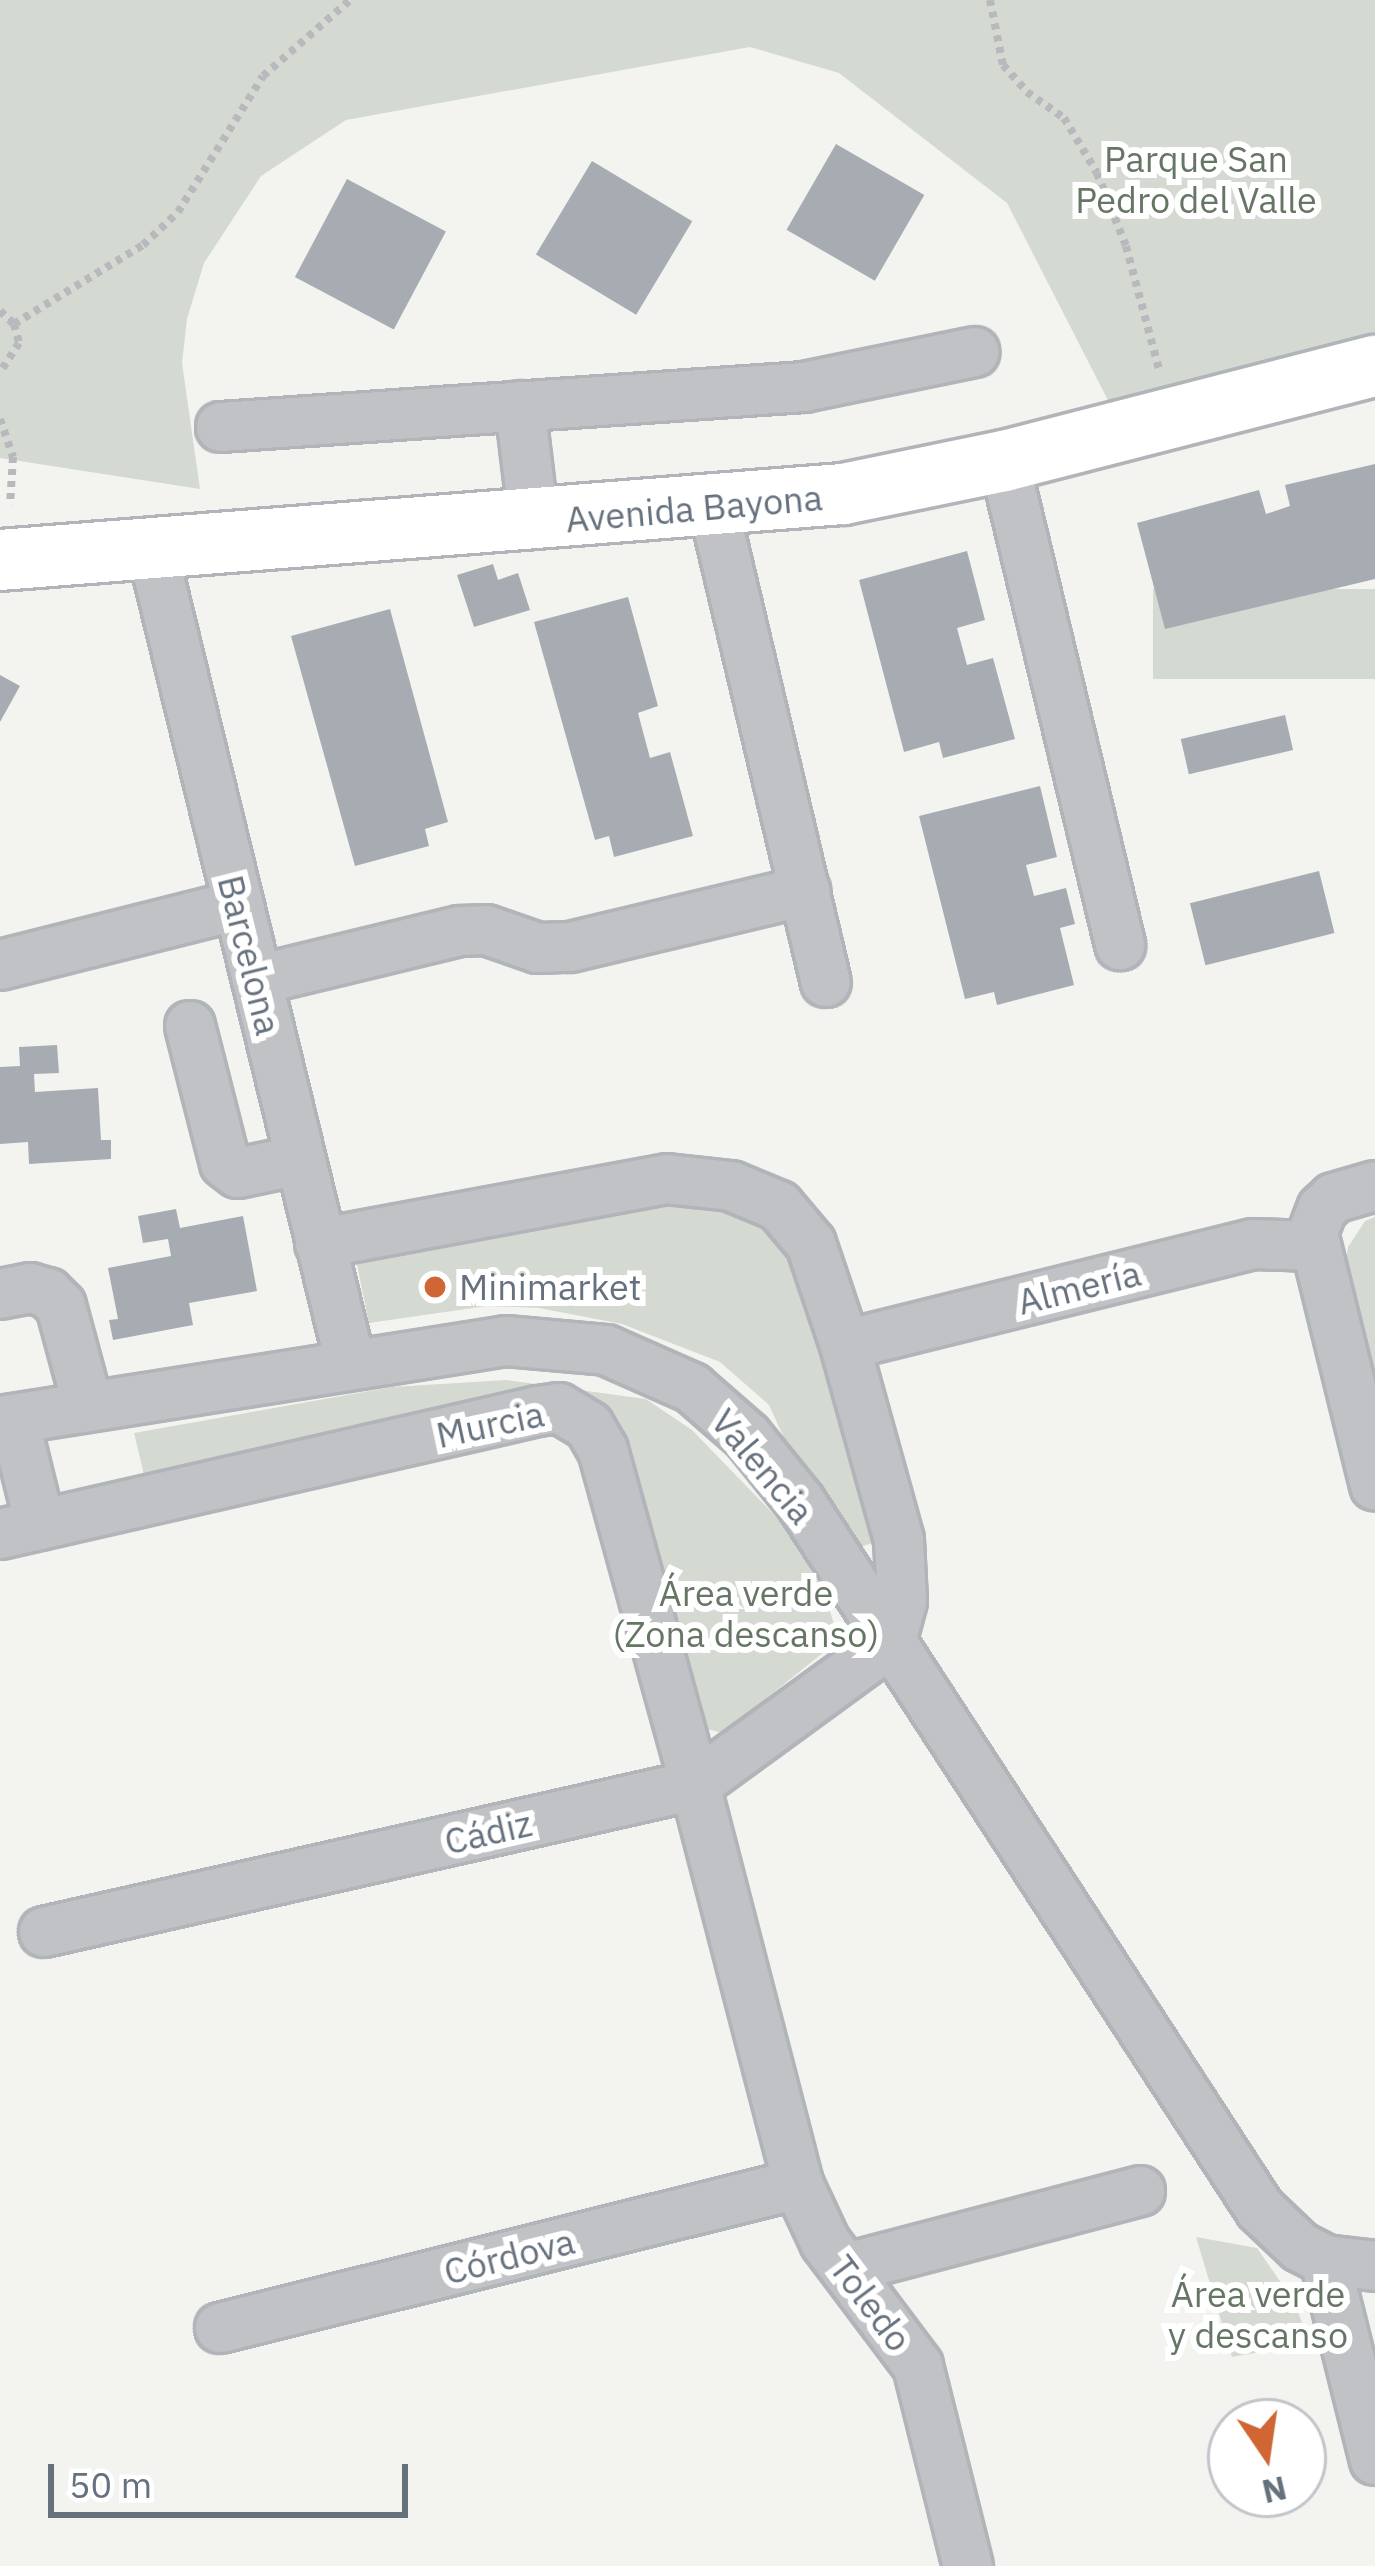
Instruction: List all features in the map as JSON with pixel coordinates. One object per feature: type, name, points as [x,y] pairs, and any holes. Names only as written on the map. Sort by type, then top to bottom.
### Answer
[{"type":"main road","name":"Avenida Bayona","points":[[3,560],[714,508],[843,494],[1004,460],[1375,366]]},
{"type":"street","points":[[221,428],[804,388],[974,352]]},
{"type":"street","points":[[520,406],[534,522]]},
{"type":"street","points":[[1004,460],[1120,945]]},
{"type":"street","points":[[714,508],[826,982]]},
{"type":"street","name":"Barcelona","points":[[152,549],[350,1362]]},
{"type":"street","points":[[257,980],[472,929],[538,948],[570,947],[805,891]]},
{"type":"street","points":[[0,965],[238,905]]},
{"type":"street","points":[[190,1026],[225,1162],[238,1173],[300,1160]]},
{"type":"street","points":[[320,1243],[667,1179],[731,1186],[779,1206],[811,1244],[845,1345],[904,1571],[891,1642]]},
{"type":"street","points":[[1375,1186],[1334,1198],[1322,1209],[1314,1246],[1375,1484]]},
{"type":"street","name":"Almería","points":[[845,1345],[1253,1244],[1314,1246]]},
{"type":"street","points":[[0,1294],[30,1288],[61,1306],[88,1406]]},
{"type":"street","name":"Valencia","points":[[7,1420],[350,1362],[506,1341],[606,1350],[692,1388],[774,1467],[1260,2209],[1278,2231],[1325,2260],[1375,2266]]},
{"type":"street","name":"Murcia","points":[[7,1420],[20,1530],[559,1408],[589,1426],[603,1450],[799,2184]]},
{"type":"street","name":"Cádiz","points":[[44,1932],[695,1785],[891,1642]]},
{"type":"street","name":"Toledo","points":[[799,2184],[811,2220],[918,2366],[968,2566]]},
{"type":"street","name":"Córdova","points":[[220,2328],[799,2184]]},
{"type":"street","points":[[847,2268],[1140,2191]]},
{"type":"street","points":[[1325,2260],[1375,2460]]},
{"type":"path","points":[[14,324],[128,255],[178,212],[263,76],[350,0]]},
{"type":"path","points":[[990,0],[1003,65],[1028,92],[1064,118],[1097,173],[1126,246],[1174,417]]},
{"type":"path","points":[[0,311],[14,324],[16,355],[0,372]]},
{"type":"path","points":[[0,419],[13,458],[3,560]]},
{"type":"green space","name":"Parque San Pedro del Valle","points":[[0,0],[1375,0],[1375,342],[1114,412],[1007,203],[839,73],[750,47],[346,120],[261,176],[204,263],[187,319],[182,363],[200,489],[0,458]]},
{"type":"green space","points":[[1153,589],[1375,589],[1375,679],[1153,679]]},
{"type":"green space","points":[[706,1204],[751,1218],[793,1244],[882,1540],[860,1547],[796,1464],[769,1405],[720,1362],[622,1324],[539,1308],[487,1306],[369,1323],[354,1250],[638,1205]]},
{"type":"green space","points":[[1375,1217],[1375,1404],[1343,1285],[1348,1247],[1365,1221]]},
{"type":"green space","name":"Área verde (Zona descanso)","points":[[506,1380],[646,1399],[692,1430],[786,1527],[824,1592],[839,1640],[723,1733],[702,1728],[600,1414],[146,1483],[134,1433],[392,1387]]},
{"type":"green space","name":"Área verde y descanso","points":[[1196,2237],[1257,2248],[1295,2303],[1309,2343],[1232,2357]]},
{"type":"building","points":[[836,144],[924,195],[875,281],[786,230]]},
{"type":"building","points":[[592,161],[692,221],[636,315],[536,254]]},
{"type":"building","points":[[347,179],[446,232],[394,330],[295,277]]},
{"type":"building","points":[[1375,464],[1375,579],[1165,629],[1137,523],[1259,490],[1266,514],[1290,506],[1285,485]]},
{"type":"building","points":[[967,551],[985,620],[957,628],[967,665],[993,658],[1015,739],[943,758],[939,742],[904,752],[859,580]]},
{"type":"building","points":[[493,564],[498,580],[518,573],[530,610],[474,627],[457,575]]},
{"type":"building","points":[[628,597],[658,706],[638,713],[650,758],[670,752],[693,836],[614,857],[609,836],[595,840],[534,622]]},
{"type":"building","points":[[390,609],[448,822],[425,829],[429,846],[355,866],[291,636]]},
{"type":"building","points":[[0,675],[20,686],[0,722]]},
{"type":"building","points":[[1285,715],[1293,750],[1189,774],[1181,739]]},
{"type":"building","points":[[1040,786],[1057,857],[1026,865],[1034,896],[1066,888],[1075,924],[1060,928],[1074,985],[997,1005],[994,992],[965,999],[919,816]]},
{"type":"building","points":[[1319,871],[1334,933],[1205,965],[1190,903]]},
{"type":"building","points":[[57,1045],[59,1073],[34,1074],[35,1092],[98,1088],[101,1140],[111,1140],[111,1159],[29,1164],[28,1142],[0,1144],[0,1067],[20,1066],[19,1047]]},
{"type":"building","points":[[176,1209],[180,1228],[243,1216],[257,1291],[189,1303],[193,1325],[113,1340],[109,1320],[118,1319],[108,1268],[171,1256],[168,1239],[143,1243],[138,1216]]},
{"type":"place","name":"Minimarket","points":[[435,1287]]}]
